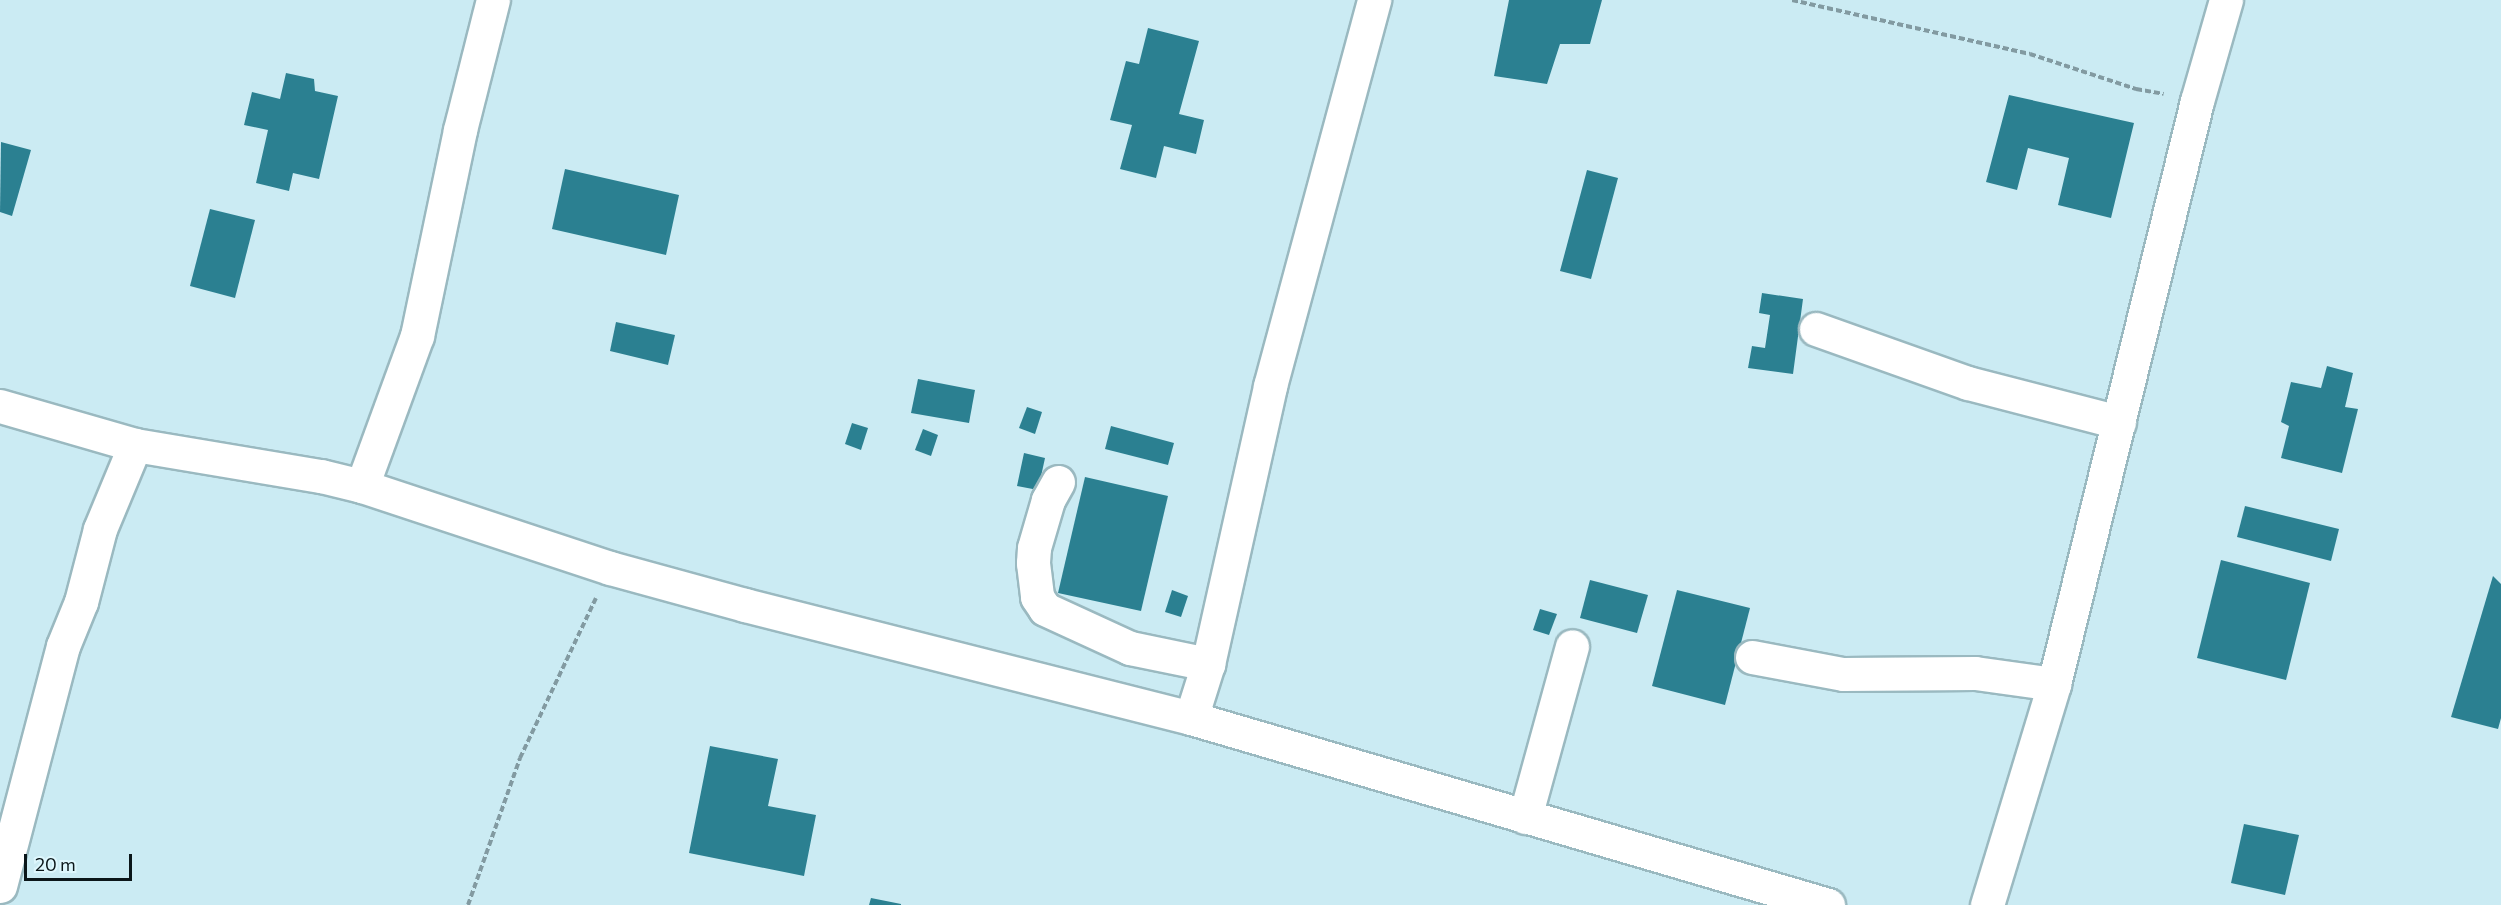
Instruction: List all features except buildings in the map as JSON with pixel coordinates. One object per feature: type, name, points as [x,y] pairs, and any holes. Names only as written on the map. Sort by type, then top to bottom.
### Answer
[{"type":"street","points":[[362,486],[417,336],[460,130],[493,0]]},
{"type":"street","points":[[1191,718],[1208,664],[1269,386],[1374,0]]},
{"type":"street","points":[[1987,905],[2054,684],[2197,101],[2226,0]]},
{"type":"street","points":[[1815,329],[1968,383],[2119,422]]},
{"type":"street","points":[[0,406],[135,445],[321,476],[362,486],[610,568],[745,605],[1191,718],[1828,905]]},
{"type":"street","points":[[0,886],[63,646],[81,602],[100,529],[135,445]]},
{"type":"street","points":[[1058,482],[1048,500],[1034,548],[1037,597],[1045,609],[1090,632],[1130,648],[1208,664]]},
{"type":"street","points":[[1525,817],[1572,646]]},
{"type":"street","points":[[1752,657],[1843,674],[1975,673],[2054,684]]},
{"type":"path","points":[[1792,0],[2030,54],[2136,89],[2197,101]]},
{"type":"path","points":[[468,905],[520,758],[610,568]]}]
